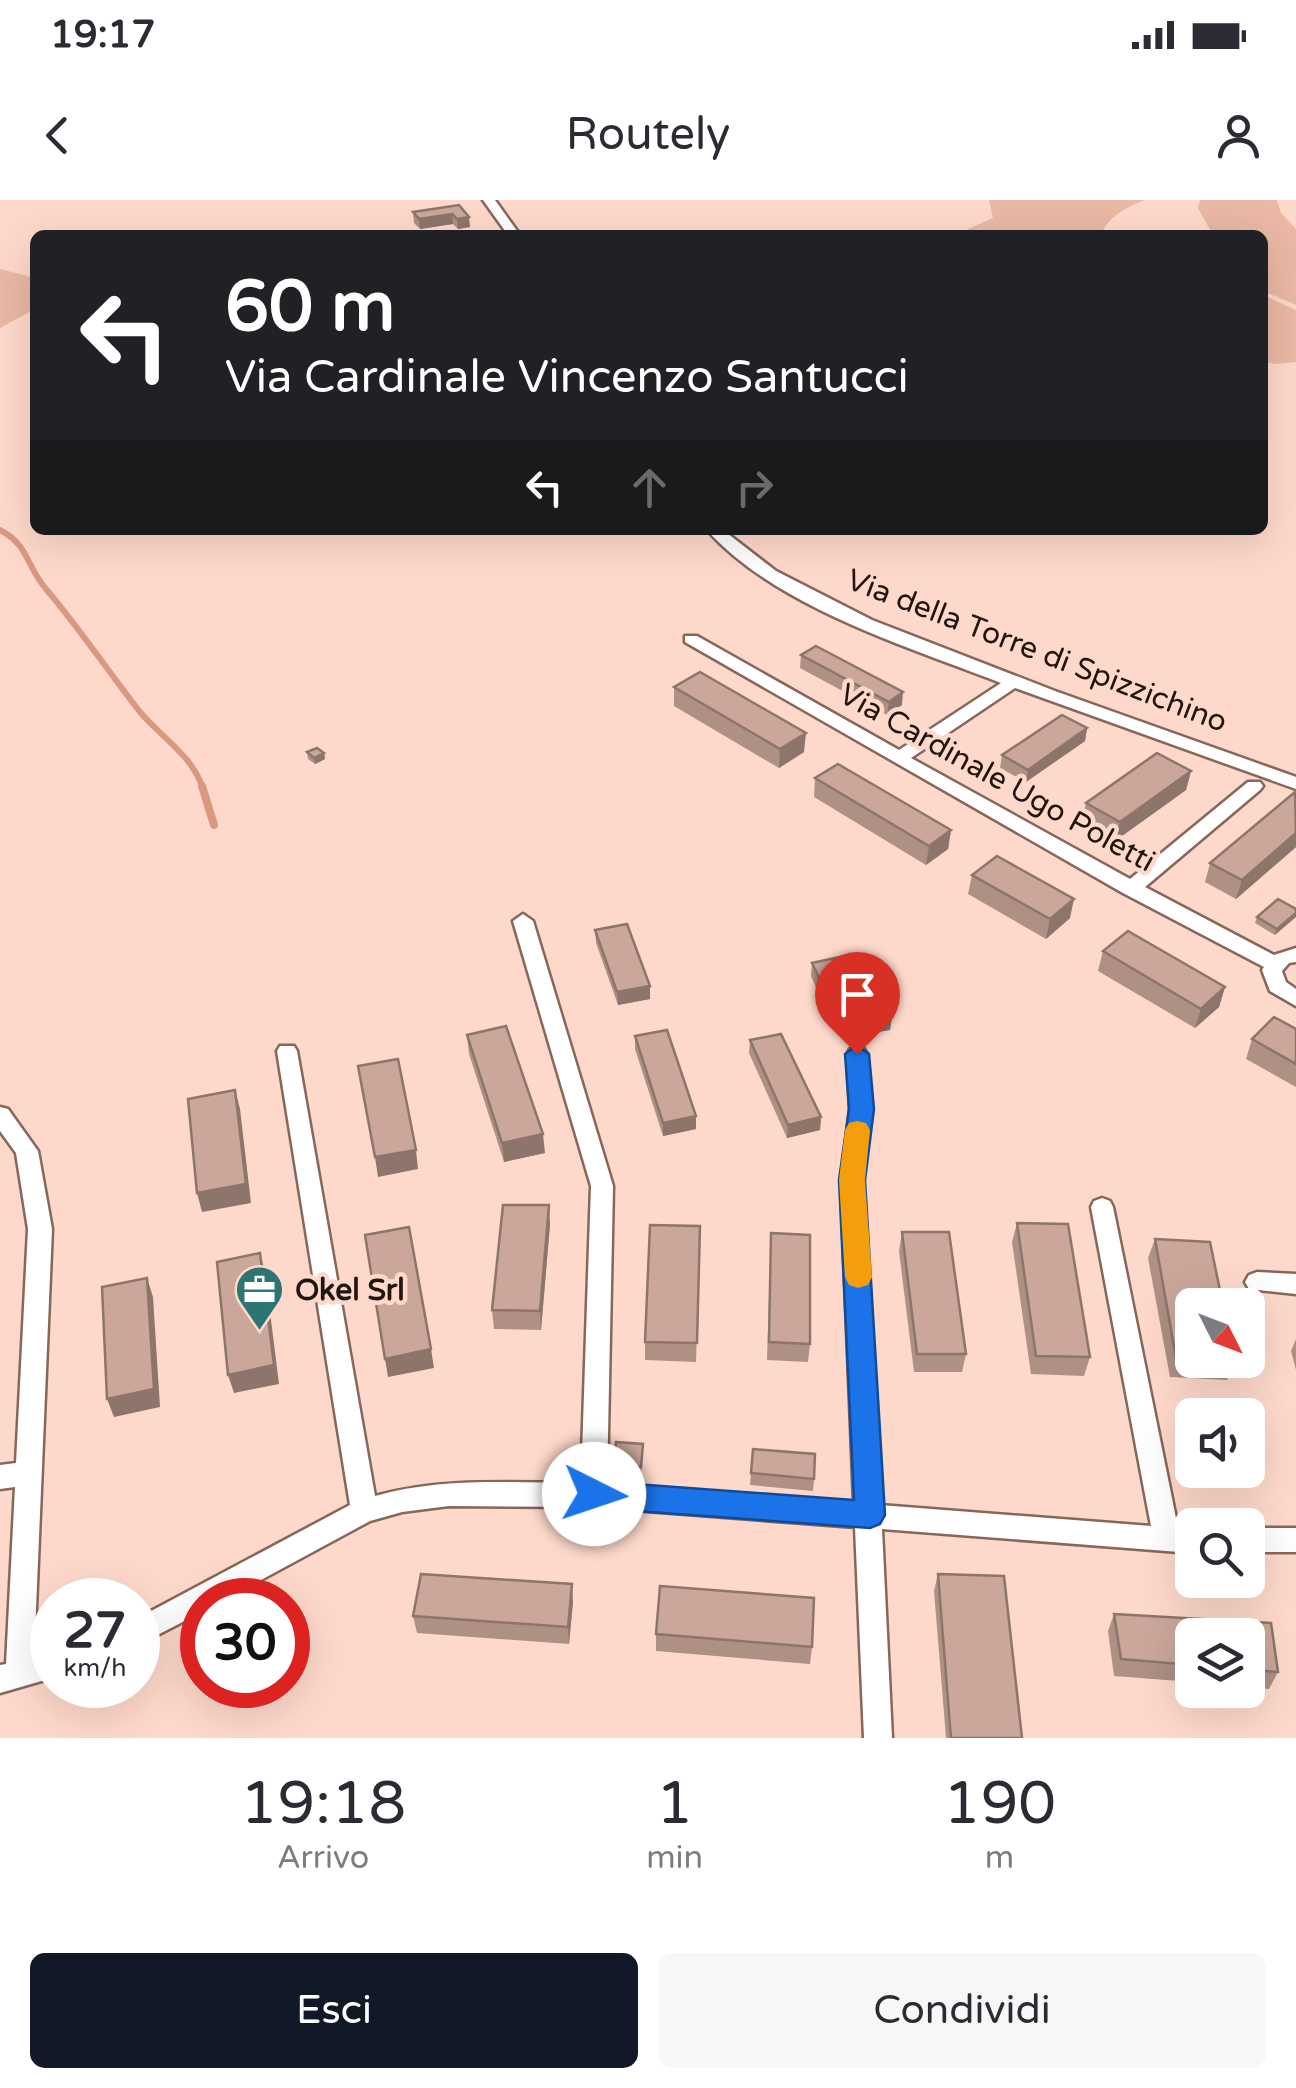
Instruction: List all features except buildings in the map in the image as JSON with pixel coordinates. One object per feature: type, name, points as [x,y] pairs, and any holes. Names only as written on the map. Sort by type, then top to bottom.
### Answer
[{"type":"street","points":[[489,200],[510,230]]},
{"type":"street","name":"Via della Torre di Spizzichino","points":[[720,535],[747,559],[810,599],[1013,682],[1296,783]]},
{"type":"street","name":"Via Cardinale Ugo Poletti","points":[[692,638],[1130,888],[1276,964]]},
{"type":"street","points":[[899,758],[1013,682]]},
{"type":"street","points":[[1130,888],[1254,786]]},
{"type":"street","points":[[523,921],[602,1186],[594,1494]]},
{"type":"street","points":[[1296,956],[1276,964],[1272,978],[1285,993],[1296,998]]},
{"type":"street","points":[[286,1051],[364,1510]]},
{"type":"street","points":[[857,1054],[861,1109],[852,1180],[878,1738]]},
{"type":"street","points":[[0,1115],[28,1152],[38,1200],[39,1304],[31,1473],[10,1677]]},
{"type":"street","points":[[1102,1207],[1175,1520]]},
{"type":"street","points":[[1257,1282],[1296,1284]]},
{"type":"street","points":[[0,1478],[31,1473]]},
{"type":"street","points":[[160,1620],[364,1510],[449,1494],[594,1494],[1175,1541]]},
{"type":"street","points":[[1265,1540],[1296,1540]]},
{"type":"shaded area","points":[[989,200],[1145,200],[1113,217],[1103,230],[966,230],[993,218]]},
{"type":"shaded area","points":[[1200,200],[1277,200],[1281,213],[1296,229],[1296,305],[1268,293],[1268,230],[1210,230],[1198,208]]},
{"type":"shaded area","points":[[0,269],[30,277],[30,312],[0,328]]},
{"type":"shaded area","points":[[1268,297],[1296,310],[1296,362],[1268,362]]},
{"type":"waterway","points":[[0,530],[17,542],[39,580],[140,712],[192,767],[203,788]]},
{"type":"waterway","points":[[203,788],[214,825]]},
{"type":"slow traffic","points":[[857,1130],[852,1180],[858,1277]]},
{"type":"place","name":"Okel Srl","points":[[260,1332]]},
{"type":"route","points":[[594,1494],[870,1515],[852,1180],[861,1109],[857,1054]]}]
